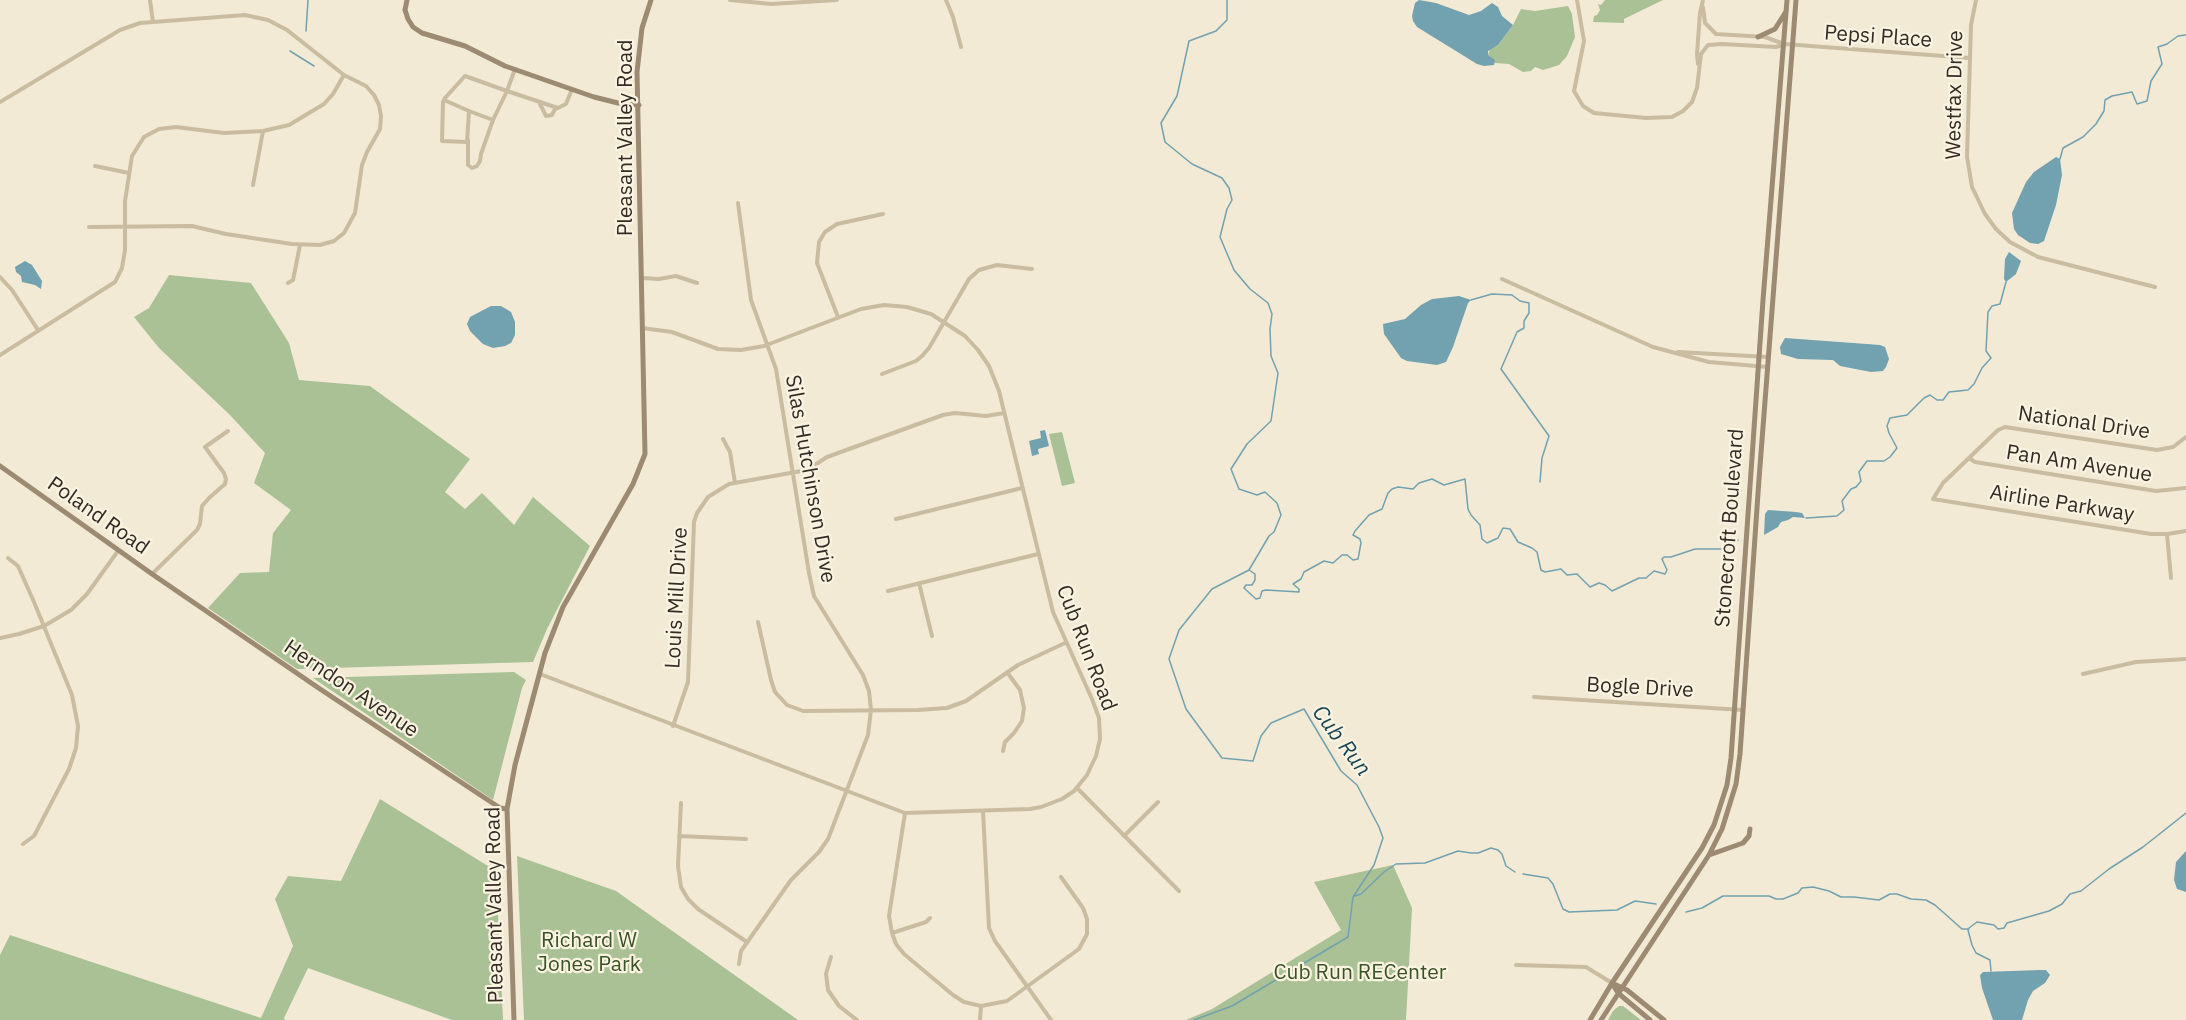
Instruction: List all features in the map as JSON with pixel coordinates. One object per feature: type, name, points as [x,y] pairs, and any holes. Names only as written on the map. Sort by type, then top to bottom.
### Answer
[{"type":"main road","points":[[407,0],[406,16],[413,27],[422,33],[465,46],[494,61],[572,89],[609,101],[639,105]]},
{"type":"main road","name":"Pleasant Valley Road","points":[[514,1020],[507,809],[524,730],[551,636],[569,593],[633,483],[642,464],[645,445],[639,46],[651,0]]},
{"type":"main road","name":"Stonecroft Boulevard","points":[[1590,1020],[1702,848],[1714,825],[1727,785],[1787,0]]},
{"type":"main road","name":"Stonecroft Boulevard","points":[[1601,1020],[1709,855],[1722,829],[1736,784],[1744,710],[1768,357],[1796,0]]},
{"type":"main road","points":[[1758,37],[1775,29],[1786,11]]},
{"type":"main road","name":"Poland Road","points":[[0,466],[179,592]]},
{"type":"main road","name":"Herndon Avenue","points":[[179,592],[443,771],[500,808],[507,809]]},
{"type":"main road","points":[[1709,855],[1743,843],[1749,836],[1750,829]]},
{"type":"main road","points":[[1612,983],[1622,987],[1664,1020]]},
{"type":"main road","points":[[1612,983],[1618,993],[1650,1020]]},
{"type":"street","points":[[150,0],[153,22]]},
{"type":"street","points":[[730,0],[765,4],[837,0]]},
{"type":"street","points":[[946,0],[961,47]]},
{"type":"street","points":[[1577,0],[1584,40],[1575,91],[1579,102],[1588,110],[1602,115],[1672,117],[1692,102],[1697,88],[1701,54],[1704,48],[1711,44],[1776,47],[1784,44]]},
{"type":"street","points":[[1704,0],[1705,23],[1716,34],[1765,37],[1784,44]]},
{"type":"street","name":"Westfax Drive","points":[[1976,0],[1971,25],[1967,163],[1976,198],[1988,219],[2010,242],[2038,257],[2155,287]]},
{"type":"street","points":[[1699,69],[1697,54],[1700,13],[1703,7]]},
{"type":"street","points":[[0,102],[111,35],[140,23],[245,15],[262,18],[287,30],[344,75],[366,86],[374,95],[381,116],[380,129],[364,158],[355,213],[344,233],[334,241],[320,245],[300,245],[226,234],[192,226],[89,227]]},
{"type":"street","name":"Pepsi Place","points":[[1784,44],[1970,58]]},
{"type":"street","points":[[469,111],[468,165],[472,168],[480,161],[515,69]]},
{"type":"street","points":[[0,355],[115,282],[122,268],[125,201],[132,156],[144,136],[159,129],[176,127],[224,133],[262,131],[289,124],[324,104],[344,75]]},
{"type":"street","points":[[468,140],[467,142],[442,141],[444,100],[465,76],[555,109]]},
{"type":"street","points":[[540,103],[546,116],[552,115],[555,109],[566,104],[572,89]]},
{"type":"street","points":[[444,100],[494,120]]},
{"type":"street","points":[[253,186],[262,131]]},
{"type":"street","points":[[95,166],[129,173]]},
{"type":"street","name":"Silas Hutchinson Drive","points":[[738,203],[751,300],[768,344],[778,381],[814,596],[863,675],[869,691],[871,710],[868,735],[824,846],[791,880],[747,942],[740,955],[739,964]]},
{"type":"street","points":[[838,317],[817,263],[819,242],[825,232],[837,224],[884,214]]},
{"type":"street","points":[[288,283],[293,280],[300,245]]},
{"type":"street","points":[[882,374],[916,361],[922,356],[969,279],[979,270],[997,265],[1032,269]]},
{"type":"street","points":[[642,278],[659,279],[676,276],[697,283]]},
{"type":"street","points":[[0,277],[20,300],[38,330]]},
{"type":"street","points":[[1502,279],[1642,342],[1671,352],[1708,362],[1768,367]]},
{"type":"street","name":"Cub Run Road","points":[[539,674],[905,813],[1041,807],[1062,799],[1077,788],[1087,775],[1096,756],[1100,739],[1100,724],[1092,699],[1053,612],[999,391],[989,366],[971,342],[958,330],[931,314],[915,309],[884,305],[861,309],[768,344],[743,350],[718,349],[672,332],[642,328]]},
{"type":"street","points":[[1671,352],[1768,357]]},
{"type":"street","name":"Louis Mill Drive","points":[[673,726],[688,682],[695,517],[708,497],[721,488],[735,483],[807,470],[827,457],[943,415],[956,413],[986,416],[1004,413]]},
{"type":"street","name":"National Drive","points":[[1933,499],[1943,483],[1998,430],[2010,427],[2157,450],[2173,447],[2186,437]]},
{"type":"street","points":[[152,574],[197,530],[202,506],[225,484],[224,473],[204,447],[228,431]]},
{"type":"street","points":[[723,439],[730,453],[735,483]]},
{"type":"street","name":"Pan Am Avenue","points":[[1969,458],[1974,462],[2156,491],[2186,488]]},
{"type":"street","points":[[896,519],[1022,488]]},
{"type":"street","name":"Airline Parkway","points":[[1933,499],[2151,534],[2186,531]]},
{"type":"street","points":[[2167,534],[2171,578]]},
{"type":"street","points":[[0,638],[44,626],[61,617],[80,602],[118,550]]},
{"type":"street","points":[[888,591],[1038,554]]},
{"type":"street","points":[[8,558],[18,566],[72,695],[77,715],[78,736],[69,770],[34,836],[23,844]]},
{"type":"street","points":[[918,583],[932,636]]},
{"type":"street","points":[[758,622],[772,686],[783,701],[792,708],[803,711],[947,708],[966,701],[1007,672],[1065,643]]},
{"type":"street","points":[[2084,674],[2136,662],[2186,659]]},
{"type":"street","points":[[1003,751],[1005,742],[1019,727],[1024,708],[1020,690],[1007,672]]},
{"type":"street","name":"Bogle Drive","points":[[1534,697],[1744,710]]},
{"type":"street","points":[[1077,788],[1179,891]]},
{"type":"street","points":[[1124,836],[1158,802]]},
{"type":"street","points":[[681,803],[678,871],[684,893],[698,909],[747,942]]},
{"type":"street","points":[[983,811],[989,928],[995,941],[1051,1020]]},
{"type":"street","points":[[905,813],[889,916],[892,933],[896,944],[904,954],[964,1002],[981,1006],[1003,1002],[1077,952],[1087,934],[1088,923],[1085,912],[1061,877]]},
{"type":"street","points":[[679,836],[746,839]]},
{"type":"street","points":[[892,933],[926,922],[930,918]]},
{"type":"street","points":[[831,957],[826,970],[828,990],[839,1006],[857,1020]]},
{"type":"street","points":[[1516,965],[1586,967],[1612,983]]},
{"type":"street","points":[[980,1020],[981,1006]]},
{"type":"green space","points":[[1605,0],[1663,0],[1624,19],[1624,23],[1593,22],[1594,16],[1600,10],[1598,4],[1601,5]]},
{"type":"green space","points":[[1568,6],[1572,14],[1575,37],[1567,56],[1559,65],[1543,70],[1535,67],[1531,71],[1523,72],[1509,64],[1495,63],[1488,55],[1490,49],[1498,45],[1513,25],[1521,9],[1535,11]]},
{"type":"green space","points":[[169,275],[251,283],[289,343],[299,380],[370,386],[470,459],[445,492],[465,509],[482,493],[514,525],[533,497],[590,546],[547,629],[533,662],[297,669],[208,608],[240,573],[269,572],[273,533],[291,510],[254,483],[265,453],[230,415],[159,348],[134,317],[149,308]]},
{"type":"green space","points":[[1062,432],[1075,483],[1062,486],[1049,434]]},
{"type":"green space","points":[[514,672],[526,680],[493,800],[313,678]]},
{"type":"green space","points":[[380,799],[496,871],[503,1020],[452,1020],[308,968],[285,1020],[0,1020],[0,955],[10,935],[261,1018],[293,946],[275,899],[288,876],[341,881]]},
{"type":"green space","name":"Richard W Jones Park","points":[[517,856],[616,891],[798,1020],[524,1020]]},
{"type":"green space","name":"Cub Run RECenter","points":[[1393,865],[1412,908],[1406,1020],[1186,1020],[1212,1009],[1341,930],[1314,882]]},
{"type":"green space","points":[[1619,1006],[1623,1006],[1641,1020],[1608,1020]]},
{"type":"water","points":[[1419,0],[1436,3],[1469,15],[1481,11],[1492,3],[1498,7],[1502,16],[1513,25],[1498,45],[1488,51],[1488,55],[1495,60],[1494,65],[1477,64],[1417,27],[1412,16],[1415,3]]},
{"type":"water","points":[[2056,157],[2060,159],[2062,175],[2056,205],[2044,241],[2038,244],[2030,243],[2018,235],[2014,229],[2012,213],[2026,182],[2034,172]]},
{"type":"water","points":[[2009,252],[2021,261],[2016,274],[2006,282],[2004,279],[2005,259]]},
{"type":"water","points":[[25,261],[32,265],[42,281],[41,289],[22,282],[21,276],[16,272],[15,267]]},
{"type":"water","points":[[1459,296],[1471,300],[1446,362],[1437,365],[1401,358],[1384,334],[1383,324],[1405,319],[1432,299]]},
{"type":"water","points":[[491,306],[501,306],[511,312],[515,322],[515,335],[511,343],[505,346],[493,348],[483,344],[470,331],[467,324],[470,317]]},
{"type":"water","points":[[1785,338],[1880,345],[1885,347],[1889,359],[1883,371],[1871,372],[1840,366],[1833,360],[1798,359],[1781,354],[1780,347]]},
{"type":"water","points":[[1045,430],[1049,446],[1038,449],[1039,454],[1032,456],[1029,441],[1041,438],[1040,431]]},
{"type":"water","points":[[1768,510],[1802,513],[1805,518],[1793,517],[1781,522],[1778,527],[1764,535],[1765,514]]},
{"type":"water","points":[[2186,851],[2186,892],[2177,889],[2174,880],[2176,862]]},
{"type":"water","points":[[2046,970],[2050,975],[2045,983],[2033,991],[2022,1020],[1993,1020],[1982,988],[1980,975],[1983,972]]},
{"type":"waterway","points":[[306,31],[308,0]]},
{"type":"waterway","name":"Cub Run","points":[[1194,1020],[1232,1006],[1348,937],[1353,897],[1374,865],[1383,838],[1357,785],[1341,771],[1304,709],[1271,723],[1261,736],[1253,761],[1222,758],[1186,709],[1169,659],[1179,630],[1212,589],[1249,570],[1269,536],[1274,532],[1281,515],[1277,503],[1265,492],[1257,495],[1239,489],[1231,469],[1247,444],[1271,421],[1278,373],[1271,356],[1272,314],[1268,303],[1250,289],[1234,270],[1220,237],[1227,209],[1232,200],[1229,188],[1222,178],[1192,164],[1165,142],[1161,123],[1177,96],[1189,41],[1216,31],[1227,20],[1227,0]]},
{"type":"waterway","points":[[2060,159],[2063,148],[2083,137],[2096,124],[2104,111],[2105,100],[2112,96],[2132,92],[2137,104],[2147,101],[2151,81],[2162,64],[2158,47],[2178,36],[2186,35]]},
{"type":"waterway","points":[[290,51],[314,66]]},
{"type":"waterway","points":[[1806,518],[1837,516],[1844,510],[1842,501],[1861,481],[1859,472],[1867,461],[1884,461],[1890,457],[1897,448],[1887,426],[1890,418],[1907,415],[1930,395],[1937,400],[1943,400],[1949,392],[1968,390],[1974,384],[1982,368],[1991,358],[1986,351],[1988,312],[1992,306],[2000,304],[2006,282]]},
{"type":"waterway","points":[[1471,300],[1492,294],[1512,295],[1520,301],[1529,303],[1529,313],[1524,321],[1524,328],[1517,332],[1501,369],[1549,436],[1542,458],[1540,482]]},
{"type":"waterway","points":[[1249,570],[1255,574],[1255,580],[1252,585],[1246,585],[1244,588],[1256,599],[1260,598],[1262,591],[1266,590],[1299,592],[1293,584],[1301,579],[1304,572],[1324,561],[1333,563],[1342,555],[1347,555],[1353,560],[1358,559],[1361,543],[1360,539],[1353,535],[1369,515],[1382,509],[1392,489],[1398,487],[1413,489],[1419,483],[1432,479],[1444,485],[1465,479],[1468,509],[1480,525],[1482,539],[1487,543],[1498,538],[1503,528],[1510,529],[1518,542],[1537,552],[1541,570],[1545,572],[1561,569],[1567,575],[1577,574],[1590,587],[1599,583],[1612,591],[1639,578],[1646,578],[1654,571],[1665,574],[1667,570],[1662,559],[1664,557],[1695,549],[1721,549],[1738,540]]},
{"type":"waterway","points":[[1969,928],[1977,922],[1994,925],[1998,929],[2004,928],[2007,923],[2049,911],[2062,904],[2070,894],[2081,891],[2143,847],[2186,813]]},
{"type":"waterway","points":[[1355,896],[1361,894],[1396,864],[1425,863],[1458,851],[1478,853],[1491,848],[1498,850],[1506,866],[1515,872]]},
{"type":"waterway","points":[[1523,874],[1548,878],[1553,884],[1563,909],[1569,912],[1617,910],[1635,901],[1656,904]]},
{"type":"waterway","points":[[1686,912],[1702,908],[1723,896],[1769,896],[1783,899],[1798,893],[1802,888],[1813,887],[1841,897],[1879,900],[1890,894],[1897,894],[1911,899],[1926,900],[1962,929],[1969,929]]},
{"type":"waterway","points":[[1968,930],[1976,953],[1990,960],[1991,971]]}]
